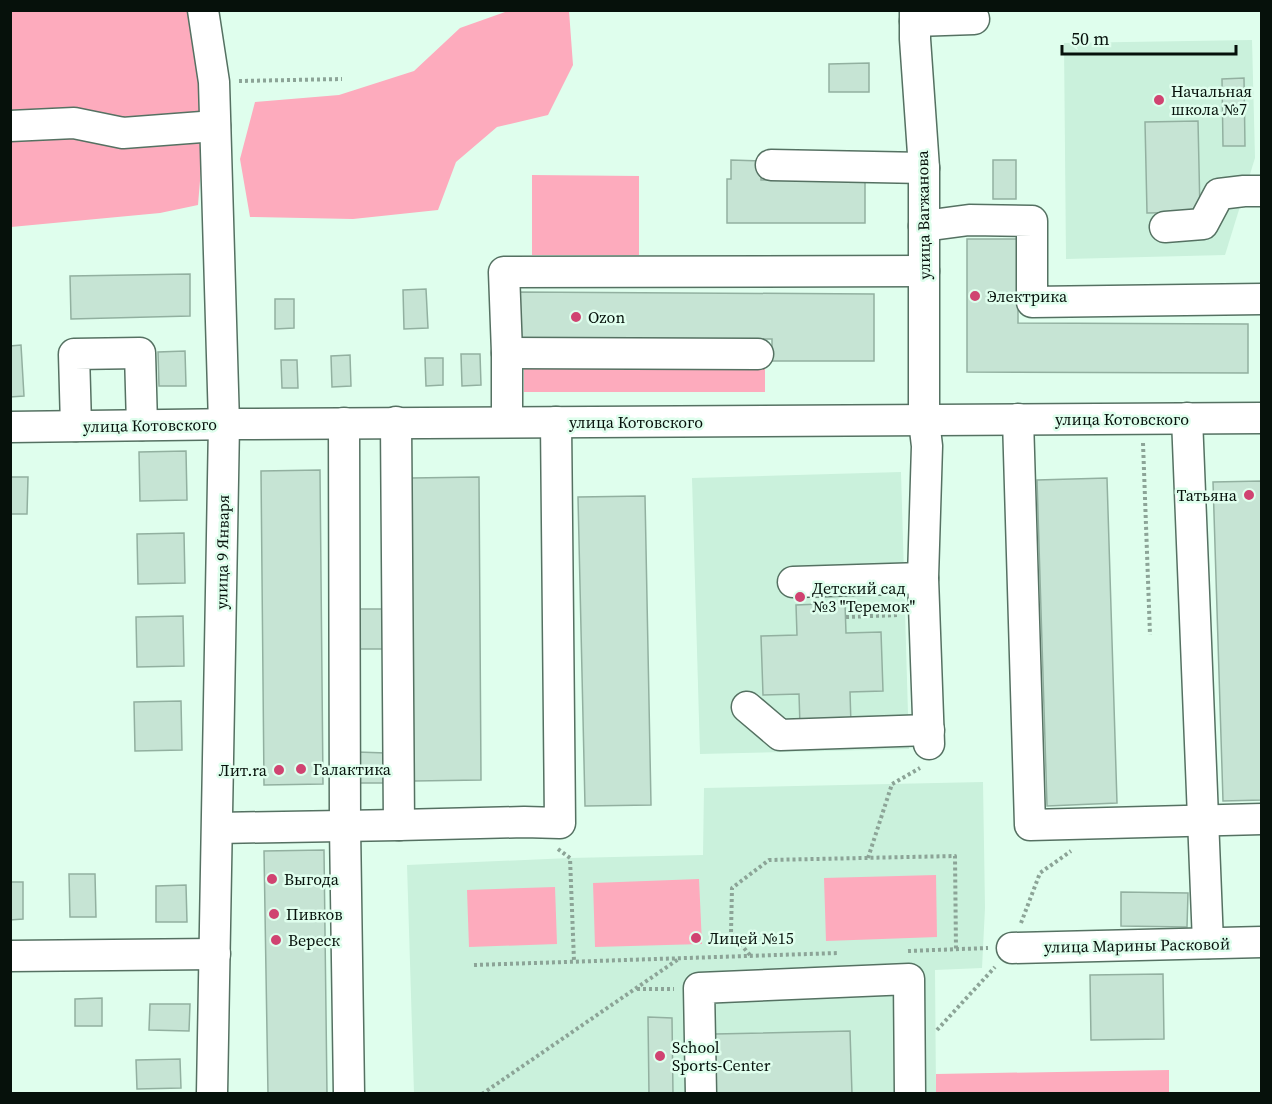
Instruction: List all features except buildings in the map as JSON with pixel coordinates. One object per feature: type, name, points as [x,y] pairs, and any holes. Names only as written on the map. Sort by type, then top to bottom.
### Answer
[{"type":"street","name":"улица 9 Января","points":[[203,10],[214,82],[224,424],[212,1094]]},
{"type":"street","points":[[915,16],[974,19]]},
{"type":"street","name":"улица Вагжанова","points":[[915,16],[924,168],[924,421],[927,446],[923,578],[929,737]]},
{"type":"street","points":[[10,126],[74,123],[123,133],[215,126]]},
{"type":"street","points":[[771,165],[924,168]]},
{"type":"street","points":[[1165,227],[1203,224],[1219,194],[1262,191]]},
{"type":"street","points":[[924,226],[969,220],[1032,221],[1032,302],[1262,299]]},
{"type":"street","points":[[507,422],[504,272],[924,271]]},
{"type":"street","points":[[76,426],[74,354],[140,353],[142,425]]},
{"type":"street","points":[[507,353],[758,354]]},
{"type":"street","points":[[1187,418],[1208,943]]},
{"type":"street","name":"улица Котовского","points":[[10,427],[396,422],[1262,418]]},
{"type":"street","points":[[1018,419],[1030,825],[1262,819]]},
{"type":"street","points":[[396,422],[399,825]]},
{"type":"street","points":[[218,828],[560,823],[556,422]]},
{"type":"street","points":[[344,423],[345,826],[349,1094]]},
{"type":"street","points":[[793,582],[923,578]]},
{"type":"street","points":[[747,707],[780,735],[929,737]]},
{"type":"street","name":"улица Марины Расковой","points":[[1012,948],[1262,942]]},
{"type":"street","points":[[10,956],[215,954]]},
{"type":"street","points":[[700,1094],[699,988],[909,979],[910,1094]]},
{"type":"path","points":[[214,82],[342,79]]},
{"type":"path","points":[[1143,418],[1150,636]]},
{"type":"path","points":[[846,617],[924,616]]},
{"type":"path","points":[[868,858],[892,784],[922,767],[929,737]]},
{"type":"path","points":[[524,822],[570,858],[574,961]]},
{"type":"path","points":[[750,956],[731,933],[732,888],[769,860],[955,856],[956,950]]},
{"type":"path","points":[[905,951],[1012,948]]},
{"type":"path","points":[[474,965],[846,953]]},
{"type":"path","points":[[482,1094],[681,958]]},
{"type":"path","points":[[636,989],[699,988]]},
{"type":"shaded area","points":[[511,10],[569,11],[573,65],[548,115],[497,127],[456,162],[438,210],[353,219],[250,217],[240,159],[255,102],[339,95],[414,71],[460,28]]},
{"type":"shaded area","points":[[11,11],[198,11],[203,144],[198,205],[160,213],[11,227],[10,143],[15,133],[11,121]]},
{"type":"shaded area","name":"Начальная школа №7","points":[[1252,40],[1255,158],[1225,255],[1066,259],[1064,43]]},
{"type":"shaded area","points":[[532,175],[639,176],[639,255],[532,255]]},
{"type":"shaded area","points":[[524,348],[765,348],[765,392],[524,392]]},
{"type":"shaded area","name":"Детский сад №3 \"Теремок\"","points":[[901,472],[909,749],[700,754],[692,478]]},
{"type":"shaded area","name":"Лицей №15","points":[[983,782],[985,908],[982,968],[935,970],[936,1093],[414,1093],[407,865],[703,855],[704,788]]},
{"type":"shaded area","points":[[936,875],[937,937],[826,941],[824,878]]},
{"type":"shaded area","points":[[699,879],[702,944],[595,947],[593,883]]},
{"type":"shaded area","points":[[555,887],[557,944],[469,947],[467,890]]},
{"type":"shaded area","points":[[1169,1070],[1169,1093],[936,1093],[936,1074]]},
{"type":"place","name":"Начальная школа №7","points":[[1159,100]]},
{"type":"place","name":"Электрика","points":[[975,296]]},
{"type":"place","name":"Ozon","points":[[576,317]]},
{"type":"place","name":"Татьяна","points":[[1249,495]]},
{"type":"place","name":"Детский сад №3 \"Теремок\"","points":[[800,597]]},
{"type":"place","name":"Галактика","points":[[301,769]]},
{"type":"place","name":"Лит.ra","points":[[279,770]]},
{"type":"place","name":"Выгода","points":[[272,879]]},
{"type":"place","name":"Пивков","points":[[274,914]]},
{"type":"place","name":"Лицей №15","points":[[696,938]]},
{"type":"place","name":"Вереск","points":[[276,940]]},
{"type":"place","name":"School Sports-Center","points":[[660,1056]]}]
